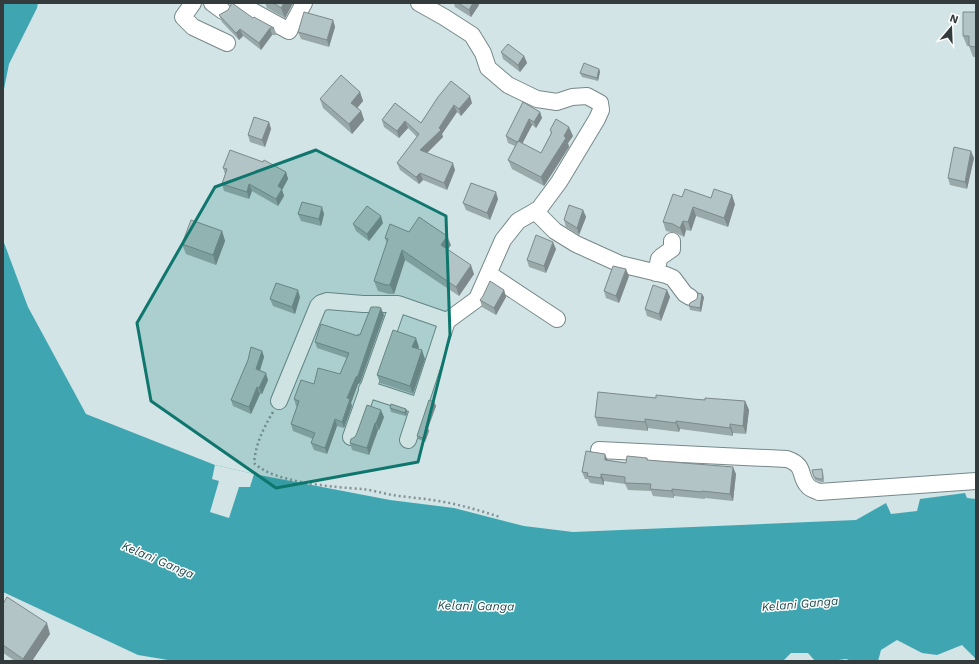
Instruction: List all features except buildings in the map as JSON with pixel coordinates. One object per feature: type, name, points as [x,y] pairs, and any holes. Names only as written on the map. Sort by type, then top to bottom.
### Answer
[{"type":"street","points":[[193,3],[183,17],[193,27],[227,43]]},
{"type":"street","points":[[242,3],[247,8],[289,31],[304,3]]},
{"type":"street","points":[[408,440],[447,321],[477,299],[503,240],[518,221],[539,208],[559,182],[601,110],[600,102],[587,96],[572,97],[557,102],[537,99],[508,85],[488,68],[484,53],[472,35],[419,3]]},
{"type":"street","points":[[535,211],[555,231],[576,244],[620,264],[666,275],[678,274],[685,294],[690,297]]},
{"type":"street","points":[[656,273],[659,260],[662,256],[672,250],[672,241]]},
{"type":"street","points":[[489,274],[557,318]]},
{"type":"street","points":[[279,401],[318,306],[321,303],[327,301],[363,304],[398,304],[447,321]]},
{"type":"street","points":[[351,437],[398,304]]},
{"type":"street","points":[[367,389],[419,406]]},
{"type":"street","points":[[600,450],[787,459],[794,461],[800,466],[806,485],[819,492],[976,482]]},
{"type":"path","points":[[279,401],[261,432],[254,463],[260,469],[276,476],[297,481],[433,500],[463,506],[500,517]]},
{"type":"highlighted area","points":[[316,150],[446,216],[450,335],[418,462],[276,488],[151,401],[137,323],[215,187]]},
{"type":"water","points":[[3,3],[38,3],[37,8],[9,64],[3,94]]},
{"type":"water","name":"Kelani Ganga","points":[[3,240],[28,307],[86,414],[215,465],[390,500],[454,508],[524,526],[573,532],[856,520],[886,503],[891,514],[917,511],[920,499],[965,493],[967,498],[976,499],[976,659],[962,645],[937,655],[922,653],[897,640],[881,650],[878,661],[852,661],[846,659],[815,661],[808,653],[791,653],[783,661],[174,661],[138,655],[3,592]]},
{"type":"pier","points":[[215,465],[254,474],[250,487],[239,487],[229,518],[210,512],[219,481],[212,479]]}]
